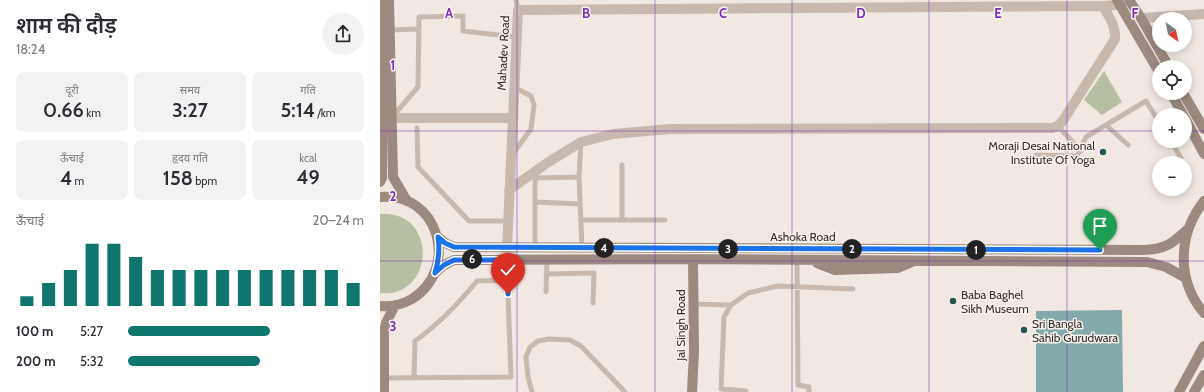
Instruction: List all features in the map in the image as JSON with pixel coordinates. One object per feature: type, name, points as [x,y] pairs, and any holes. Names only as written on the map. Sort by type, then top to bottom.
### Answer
[{"type":"main road","points":[[1124,1],[1141,18],[1165,60]]},
{"type":"main road","points":[[1124,1],[1153,60]]},
{"type":"main road","points":[[384,5],[390,30],[392,177],[407,201]]},
{"type":"main road","points":[[380,182],[382,178],[384,5]]},
{"type":"main road","points":[[1186,100],[1201,132],[1204,154]]},
{"type":"main road","points":[[1192,124],[1201,132]]},
{"type":"main road","points":[[380,197],[391,197],[407,201],[423,212],[434,228],[440,247],[439,260],[429,285],[408,301],[395,306],[380,306]]},
{"type":"main road","points":[[1204,201],[1188,228],[1183,253],[1186,278],[1193,298],[1204,313]]},
{"type":"main road","name":"Ashoka Road","points":[[438,237],[445,243],[454,247],[507,248],[1143,250],[1160,248],[1168,245],[1188,228]]},
{"type":"main road","name":"Jai Singh Road","points":[[692,392],[694,352],[693,259]]},
{"type":"main road","name":"Ashoka Road","points":[[435,273],[444,265],[454,260],[810,260],[835,270],[898,268],[916,261],[1147,262],[1166,267],[1186,278]]},
{"type":"main road","points":[[384,392],[384,333],[386,323],[395,306]]},
{"type":"main road","points":[[1179,392],[1204,346]]},
{"type":"main road","points":[[1194,392],[1203,379]]},
{"type":"street","name":"Mahadev Road","points":[[507,248],[518,10],[682,4],[1022,3],[1104,6],[1124,1]]},
{"type":"street","points":[[509,190],[546,163],[581,142],[613,134],[670,129],[1052,128],[1058,126],[1062,122],[1116,39],[1114,26],[1104,6]]},
{"type":"street","points":[[1141,18],[1204,14]]},
{"type":"street","points":[[391,118],[512,118]]},
{"type":"lane","points":[[516,0],[518,10]]},
{"type":"lane","points":[[391,118],[418,87],[419,17],[463,16],[463,30],[517,37]]},
{"type":"lane","points":[[390,30],[419,29]]},
{"type":"lane","points":[[511,157],[532,129],[534,105],[531,96],[514,87]]},
{"type":"lane","points":[[1036,155],[1077,156],[1081,151],[1086,137],[1146,101],[1152,111]]},
{"type":"lane","points":[[1106,125],[1128,145]]},
{"type":"lane","points":[[1058,126],[1081,151]]},
{"type":"lane","points":[[417,128],[418,167],[454,205],[470,220],[508,221]]},
{"type":"lane","points":[[581,142],[579,177],[582,248]]},
{"type":"lane","points":[[622,165],[622,220]]},
{"type":"lane","points":[[535,248],[535,178],[579,177]]},
{"type":"lane","points":[[535,202],[580,204]]},
{"type":"lane","points":[[581,220],[665,220]]},
{"type":"lane","points":[[384,378],[511,377],[508,294],[510,260]]},
{"type":"lane","points":[[546,292],[547,260]]},
{"type":"lane","points":[[797,260],[798,385],[808,387],[809,392]]},
{"type":"lane","points":[[546,274],[594,274],[594,302]]},
{"type":"lane","points":[[414,378],[415,341],[433,328],[452,310],[477,282],[509,280]]},
{"type":"lane","points":[[746,392],[746,390],[721,389],[724,317],[731,305],[748,293],[778,286],[853,289]]},
{"type":"lane","points":[[693,304],[731,305]]},
{"type":"lane","points":[[532,392],[528,377],[526,357],[530,347],[538,341],[549,339],[570,340],[581,346],[625,392]]},
{"type":"green space","points":[[1104,71],[1122,102],[1102,115],[1084,100]]},
{"type":"green space","points":[[380,214],[399,216],[413,226],[420,239],[423,254],[420,270],[412,283],[398,291],[380,293]]},
{"type":"water","points":[[1122,310],[1123,392],[1036,392],[1036,311]]},
{"type":"place","name":"Moraji Desai National Institute Of Yoga","points":[[1103,152]]},
{"type":"place","name":"Baba Baghel Sikh Museum","points":[[953,301]]},
{"type":"place","name":"Sri Bangla Sahib Gurudwara","points":[[1024,330]]},
{"type":"route","points":[[508,294],[510,260],[454,260],[444,265],[435,273],[439,260],[440,247],[438,237],[445,243],[454,247],[1100,250]]}]
